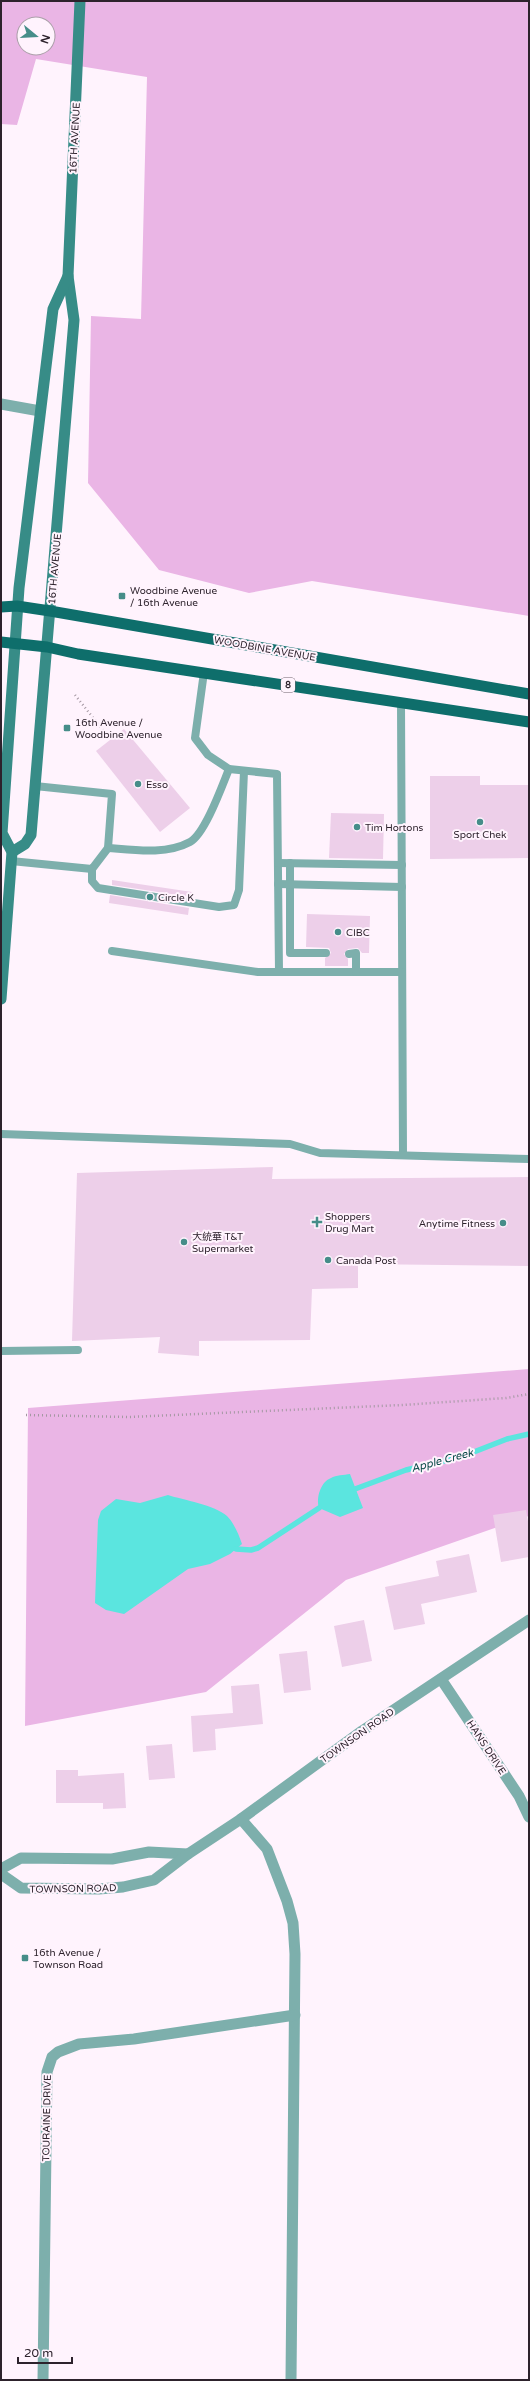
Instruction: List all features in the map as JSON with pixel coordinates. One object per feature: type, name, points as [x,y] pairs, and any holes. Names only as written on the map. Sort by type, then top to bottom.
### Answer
[{"type":"main road","name":"16TH AVENUE","points":[[68,276],[53,309],[17,606],[2,833],[11,856],[30,838],[74,320],[68,276],[80,1]]},
{"type":"main road","name":"WOODBINE AVENUE","points":[[1,607],[17,606],[50,611],[529,694]]},
{"type":"main road","name":"8","points":[[1,642],[47,647],[78,654],[529,722]]},
{"type":"main road","points":[[1,999],[11,856]]},
{"type":"street","points":[[1,404],[40,411]]},
{"type":"street","name":"TOWNSON ROAD","points":[[1,1874],[21,1888],[123,1887],[154,1880],[188,1854],[241,1819],[362,1731],[529,1620]]},
{"type":"street","name":"HANS DRIVE","points":[[441,1679],[520,1796],[529,1816]]},
{"type":"street","points":[[241,1819],[267,1849],[287,1901],[293,1923],[295,1954],[295,2016],[292,2380]]},
{"type":"street","points":[[1,1869],[21,1858],[112,1859],[149,1852],[188,1854]]},
{"type":"street","name":"TOURAINE DRIVE","points":[[43,2380],[47,2072],[52,2057],[58,2052],[79,2044],[134,2039],[295,2016]]},
{"type":"lane","points":[[204,672],[195,738],[208,755],[228,769],[277,774],[279,972]]},
{"type":"lane","points":[[401,702],[403,1155]]},
{"type":"lane","points":[[108,848],[160,851],[191,842],[212,812],[228,769]]},
{"type":"lane","points":[[35,786],[112,794],[108,848],[92,868],[92,881],[98,888],[220,908],[234,905],[239,890],[244,771]]},
{"type":"lane","points":[[11,856],[92,868]]},
{"type":"lane","points":[[278,863],[402,865]]},
{"type":"lane","points":[[290,863],[290,953],[326,953]]},
{"type":"lane","points":[[278,884],[402,886]]},
{"type":"lane","points":[[112,951],[258,972],[402,972]]},
{"type":"lane","points":[[349,954],[356,954],[356,972]]},
{"type":"lane","points":[[1,1134],[290,1144],[320,1153],[529,1159]]},
{"type":"lane","points":[[1,1351],[78,1350]]},
{"type":"path","points":[[75,695],[106,734]]},
{"type":"path","points":[[26,1415],[128,1416],[402,1406],[506,1398],[529,1394]]},
{"type":"shaded area","points":[[1,1],[529,1],[529,616],[312,581],[249,593],[159,570],[88,483],[91,316],[141,319],[147,77],[36,59],[17,125],[1,124]]},
{"type":"shaded area","points":[[529,1369],[529,1516],[346,1580],[206,1692],[25,1726],[28,1408]]},
{"type":"water","points":[[350,1474],[363,1508],[340,1517],[319,1508],[318,1500],[324,1483],[333,1477]]},
{"type":"water","points":[[168,1495],[207,1506],[222,1512],[232,1522],[242,1544],[230,1554],[210,1564],[188,1569],[124,1614],[106,1610],[95,1603],[98,1520],[101,1511],[116,1499],[140,1503]]},
{"type":"building","points":[[124,729],[190,808],[160,832],[96,751]]},
{"type":"building","name":"Sport Chek","points":[[430,776],[480,776],[480,785],[529,785],[529,858],[430,859]]},
{"type":"building","name":"Tim Hortons","points":[[331,813],[384,814],[383,859],[329,858]]},
{"type":"building","points":[[112,880],[192,892],[191,897],[112,885]]},
{"type":"building","points":[[110,895],[189,908],[188,915],[109,903]]},
{"type":"building","name":"CIBC","points":[[307,914],[370,916],[369,953],[362,953],[358,948],[348,949],[344,954],[348,959],[348,966],[325,966],[325,958],[331,953],[329,948],[306,947]]},
{"type":"building","points":[[273,1167],[272,1179],[529,1177],[529,1266],[358,1264],[358,1288],[312,1289],[310,1340],[199,1341],[199,1356],[158,1353],[160,1337],[72,1341],[77,1173]]},
{"type":"building","points":[[526,1510],[529,1527],[529,1557],[501,1562],[493,1515]]},
{"type":"building","points":[[469,1554],[477,1592],[421,1604],[425,1624],[394,1630],[385,1587],[439,1576],[436,1561]]},
{"type":"building","points":[[364,1620],[372,1661],[342,1667],[334,1626]]},
{"type":"building","points":[[307,1651],[311,1690],[284,1693],[279,1654]]},
{"type":"building","points":[[259,1684],[263,1724],[215,1729],[216,1750],[193,1752],[191,1716],[233,1713],[231,1686]]},
{"type":"building","points":[[172,1744],[175,1778],[149,1780],[146,1746]]},
{"type":"building","points":[[56,1770],[78,1770],[78,1776],[124,1773],[126,1808],[103,1809],[103,1803],[56,1803]]},
{"type":"waterway","name":"Apple Creek","points":[[355,1489],[406,1470],[461,1457],[507,1439],[529,1434]]},
{"type":"waterway","name":"Apple Creek","points":[[236,1549],[251,1550],[258,1548],[319,1508]]},
{"type":"place","name":"Woodbine Avenue / 16th Avenue","points":[[122,596]]},
{"type":"place","name":"16th Avenue / Woodbine Avenue","points":[[67,728]]},
{"type":"place","name":"Esso","points":[[138,784]]},
{"type":"place","name":"Sport Chek","points":[[480,822]]},
{"type":"place","name":"Tim Hortons","points":[[357,827]]},
{"type":"place","name":"Circle K","points":[[150,897]]},
{"type":"place","name":"CIBC","points":[[338,932]]},
{"type":"place","name":"Shoppers Drug Mart","points":[[317,1222]]},
{"type":"place","name":"Anytime Fitness","points":[[503,1223]]},
{"type":"place","name":"大統華 T&T Supermarket","points":[[184,1242]]},
{"type":"place","name":"Canada Post","points":[[328,1260]]},
{"type":"place","name":"16th Avenue / Townson Road","points":[[25,1958]]}]
